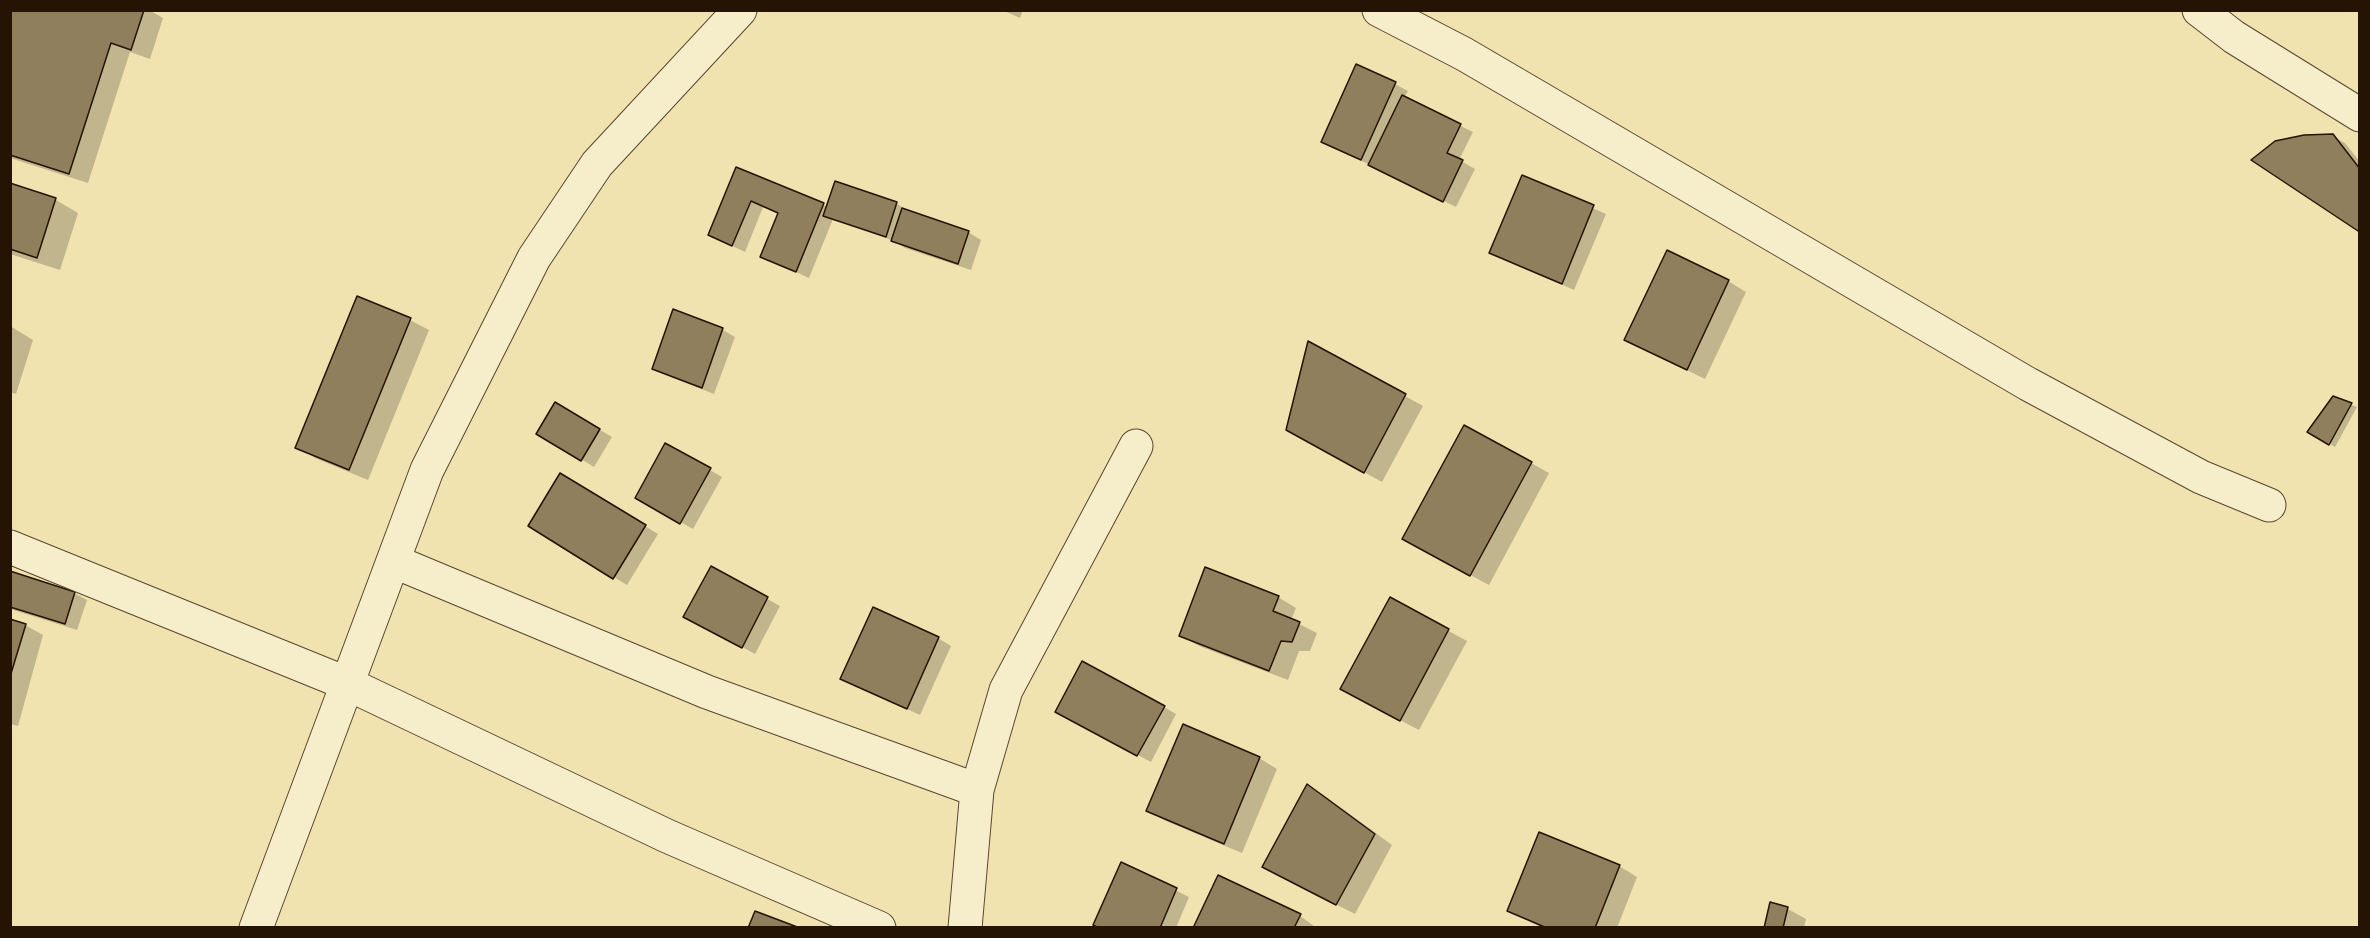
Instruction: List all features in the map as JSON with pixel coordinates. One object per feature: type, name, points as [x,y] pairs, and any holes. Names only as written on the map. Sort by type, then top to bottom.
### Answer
[{"type":"street","points":[[256,927],[427,470],[534,258],[597,164],[740,10]]},
{"type":"street","points":[[1379,10],[1464,54],[2028,384],[2201,477],[2269,506]]},
{"type":"street","points":[[2199,10],[2234,37],[2360,115]]},
{"type":"street","points":[[965,927],[977,790],[1006,690],[1136,447]]},
{"type":"street","points":[[10,547],[348,684],[667,836],[879,927]]},
{"type":"street","points":[[393,561],[707,692],[977,790]]},
{"type":"building","points":[[10,10],[144,10],[131,50],[111,43],[69,174],[10,155]]},
{"type":"building","points":[[1356,64],[1396,82],[1361,160],[1321,142]]},
{"type":"building","points":[[1402,95],[1461,124],[1447,153],[1463,160],[1443,202],[1368,165]]},
{"type":"building","points":[[2333,134],[2360,169],[2360,228],[2358,231],[2251,160],[2275,141],[2304,135]]},
{"type":"building","points":[[736,167],[824,203],[796,272],[760,257],[778,213],[751,201],[732,246],[708,235]]},
{"type":"building","points":[[1522,175],[1594,205],[1562,284],[1489,253]]},
{"type":"building","points":[[835,181],[897,202],[886,237],[823,216]]},
{"type":"building","points":[[10,183],[56,198],[37,258],[10,249]]},
{"type":"building","points":[[902,208],[969,231],[958,264],[891,241]]},
{"type":"building","points":[[1667,250],[1729,280],[1687,370],[1624,340]]},
{"type":"building","points":[[357,296],[411,318],[349,470],[295,448]]},
{"type":"building","points":[[673,309],[723,328],[702,388],[652,369]]},
{"type":"building","points":[[1308,341],[1406,394],[1364,473],[1286,430]]},
{"type":"building","points":[[2333,396],[2352,403],[2329,445],[2307,432]]},
{"type":"building","points":[[555,402],[600,429],[581,461],[536,434]]},
{"type":"building","points":[[1464,425],[1532,462],[1470,576],[1402,539]]},
{"type":"building","points":[[665,443],[711,468],[680,524],[635,498]]},
{"type":"building","points":[[560,473],[646,525],[613,579],[528,526]]},
{"type":"building","points":[[711,566],[768,597],[742,648],[683,617]]},
{"type":"building","points":[[1205,567],[1279,596],[1273,611],[1300,622],[1292,642],[1281,641],[1269,671],[1179,636]]},
{"type":"building","points":[[10,571],[75,592],[65,624],[10,607]]},
{"type":"building","points":[[1390,597],[1449,629],[1400,721],[1340,689]]},
{"type":"building","points":[[873,607],[939,637],[907,709],[840,679]]},
{"type":"building","points":[[10,619],[26,624],[10,677]]},
{"type":"building","points":[[1082,661],[1165,706],[1137,756],[1055,712]]},
{"type":"building","points":[[1183,724],[1260,757],[1224,844],[1146,811]]},
{"type":"building","points":[[1307,784],[1375,834],[1336,905],[1262,867]]},
{"type":"building","points":[[1539,832],[1620,865],[1595,928],[1547,928],[1507,911]]},
{"type":"building","points":[[1121,862],[1177,888],[1160,928],[1099,928],[1093,925]]},
{"type":"building","points":[[1218,875],[1301,914],[1294,928],[1193,928]]},
{"type":"building","points":[[1770,902],[1788,907],[1783,928],[1764,928]]},
{"type":"building","points":[[755,911],[800,928],[748,928]]}]
